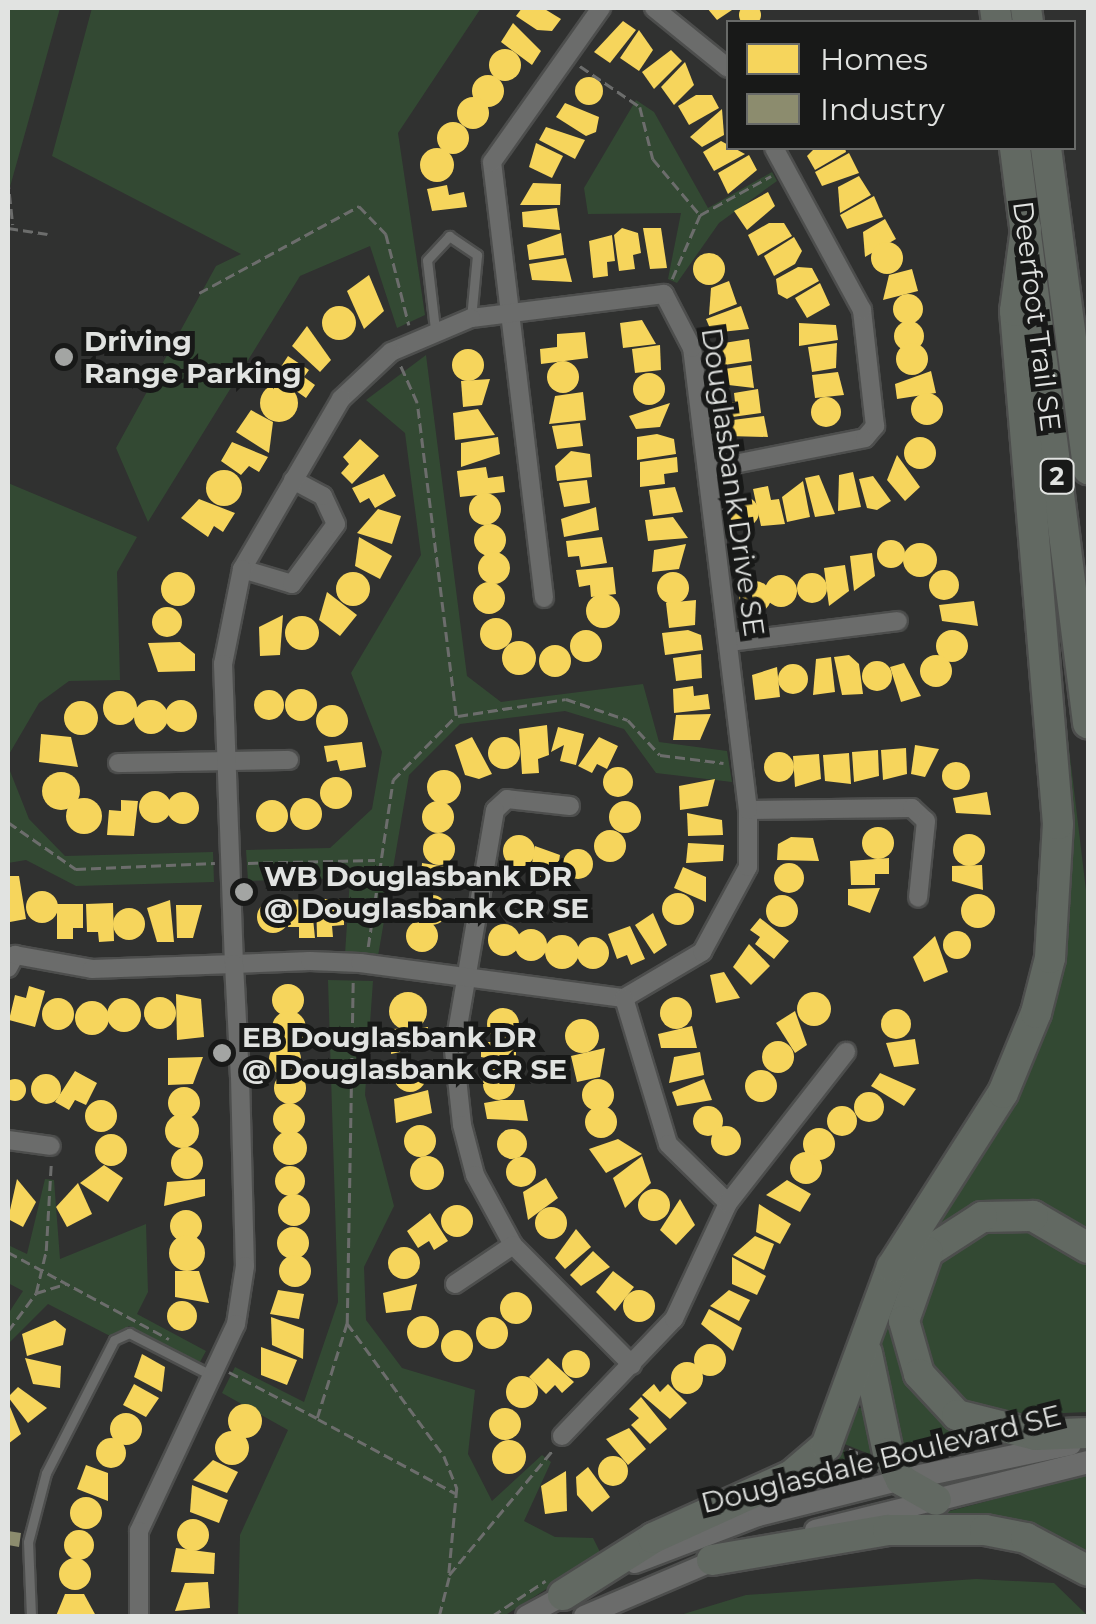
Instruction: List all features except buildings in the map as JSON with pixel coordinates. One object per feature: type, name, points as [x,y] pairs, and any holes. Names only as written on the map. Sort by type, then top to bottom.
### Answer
[{"type":"highway","name":"Deerfoot Trail SE","points":[[1015,150],[1088,723]]},
{"type":"highway","name":"Deerfoot Trail SE","points":[[1046,150],[1088,470]]},
{"type":"highway","points":[[574,1606],[653,1538],[809,1463],[835,1431],[897,1256],[1003,1092],[1050,958],[1057,804],[1015,311],[1026,229]]},
{"type":"highway","points":[[1066,291],[1088,376]]},
{"type":"highway","points":[[1088,1248],[1033,1216],[982,1217],[921,1261],[904,1321],[919,1374],[958,1415],[1036,1435],[1088,1436]]},
{"type":"highway","points":[[868,1330],[874,1416],[891,1471],[936,1500]]},
{"type":"highway","points":[[712,1560],[888,1530],[970,1530],[1026,1538],[1088,1572]]},
{"type":"main road","name":"Douglasdale Boulevard SE","points":[[891,1471],[1088,1436]]},
{"type":"main road","name":"Douglasdale Boulevard SE","points":[[936,1500],[1088,1462]]},
{"type":"street","points":[[544,598],[492,162],[601,8]]},
{"type":"street","points":[[654,8],[726,66]]},
{"type":"street","points":[[709,469],[865,438],[875,426],[862,310],[775,150]]},
{"type":"street","points":[[139,1616],[139,1531],[219,1373],[236,1324],[245,1266],[222,664],[242,569],[341,399],[391,352],[434,329],[471,318],[664,294]]},
{"type":"street","name":"Douglasbank Drive SE","points":[[624,998],[702,952],[730,914],[748,867],[748,810],[730,642],[692,348],[664,294]]},
{"type":"street","points":[[242,569],[292,584],[336,524],[323,496],[293,480]]},
{"type":"street","points":[[730,642],[898,621]]},
{"type":"street","points":[[118,763],[289,760]]},
{"type":"street","points":[[570,806],[507,799],[494,810],[454,1050],[462,1124],[476,1175],[513,1245],[632,1365]]},
{"type":"street","points":[[748,810],[912,808],[926,821],[918,898]]},
{"type":"street","points":[[8,968],[14,955],[92,969],[360,963],[624,998],[668,1144],[728,1203]]},
{"type":"street","points":[[562,1436],[674,1319],[728,1203],[846,1052]]},
{"type":"street","points":[[8,1140],[51,1146]]},
{"type":"street","points":[[455,1284],[513,1245]]},
{"type":"street","name":"Douglasdale Boulevard SE","points":[[574,1606],[696,1536],[891,1471]]},
{"type":"street","name":"Douglasdale Boulevard SE","points":[[526,1616],[574,1606],[712,1560],[936,1500]]},
{"type":"lane","points":[[434,329],[427,260],[449,236],[477,255],[471,318]]},
{"type":"lane","points":[[31,1616],[28,1542],[46,1473],[114,1340],[128,1332],[219,1373]]},
{"type":"path","points":[[567,56],[640,108],[653,159],[700,215]]},
{"type":"path","points":[[664,294],[700,215],[786,168]]},
{"type":"path","points":[[8,179],[13,225]]},
{"type":"path","points":[[199,292],[359,206],[386,234],[409,325]]},
{"type":"path","points":[[8,228],[13,225],[48,234]]},
{"type":"path","points":[[391,352],[414,385],[456,716]]},
{"type":"path","points":[[317,1418],[348,1323],[360,963],[394,780],[456,716],[566,699],[628,720],[660,755],[741,762]]},
{"type":"path","points":[[8,822],[76,869],[378,860]]},
{"type":"path","points":[[8,1331],[36,1292],[37,1268],[51,1232],[51,1146]]},
{"type":"path","points":[[8,1252],[175,1343]]},
{"type":"path","points":[[36,1292],[67,1284]]},
{"type":"path","points":[[348,1323],[365,1358],[426,1424],[456,1494],[449,1576],[439,1616]]},
{"type":"path","points":[[219,1373],[317,1418],[456,1494]]},
{"type":"path","points":[[449,1576],[562,1436]]},
{"type":"path","points":[[838,1444],[891,1471]]},
{"type":"green space","points":[[8,8],[60,8],[8,194]]},
{"type":"green space","points":[[92,8],[481,8],[398,133],[425,315],[397,328],[370,246],[300,276],[148,522],[116,448],[216,266],[241,254],[52,156]]},
{"type":"green space","points":[[636,100],[654,112],[708,208],[772,172],[777,181],[719,223],[677,283],[668,279],[681,213],[588,214],[584,188]]},
{"type":"green space","points":[[426,355],[467,676],[501,702],[643,684],[659,742],[727,751],[732,782],[656,773],[624,729],[565,711],[460,724],[409,775],[378,956],[345,954],[350,878],[248,881],[246,850],[330,848],[372,809],[382,752],[351,673],[421,555],[405,433],[366,400]]},
{"type":"green space","points":[[8,483],[137,537],[117,572],[120,680],[69,681],[39,703],[8,756]]},
{"type":"green space","points":[[1068,740],[1088,907],[1088,1237],[959,1215],[929,1236],[896,1344],[1001,1439],[910,1457],[899,1450],[877,1342],[889,1295],[1019,1086]]},
{"type":"green space","points":[[8,766],[29,819],[65,856],[213,852],[214,882],[76,886],[26,860],[8,863]]},
{"type":"green space","points":[[328,980],[373,981],[365,1095],[394,1206],[364,1267],[366,1320],[402,1368],[475,1390],[468,1454],[492,1501],[542,1455],[551,1462],[524,1521],[555,1537],[593,1538],[601,1554],[504,1616],[238,1616],[240,1535],[288,1430],[222,1393],[235,1367],[304,1402],[338,1302]]},
{"type":"green space","points":[[45,1179],[54,1180],[60,1259],[146,1224],[148,1292],[137,1314],[206,1351],[200,1362],[129,1326],[112,1337],[48,1304],[8,1344],[8,1314],[23,1291],[8,1283],[8,1245],[27,1254]]},
{"type":"green space","points":[[1024,1223],[1088,1260],[1088,1412],[988,1416],[946,1393],[916,1340],[929,1268],[967,1234]]},
{"type":"green space","points":[[854,1407],[861,1408],[879,1458],[842,1443]]},
{"type":"green space","points":[[840,1448],[877,1469],[799,1486]]},
{"type":"green space","points":[[1088,1474],[1088,1561],[921,1516],[950,1511]]},
{"type":"green space","points":[[976,1579],[1054,1583],[1088,1616],[677,1616],[746,1595]]},
{"type":"place","name":"Driving Range Parking","points":[[64,357]]},
{"type":"place","name":"WB Douglasbank DR @ Douglasbank CR SE","points":[[244,892]]},
{"type":"place","name":"EB Douglasbank DR @ Douglasbank CR SE","points":[[222,1053]]}]
